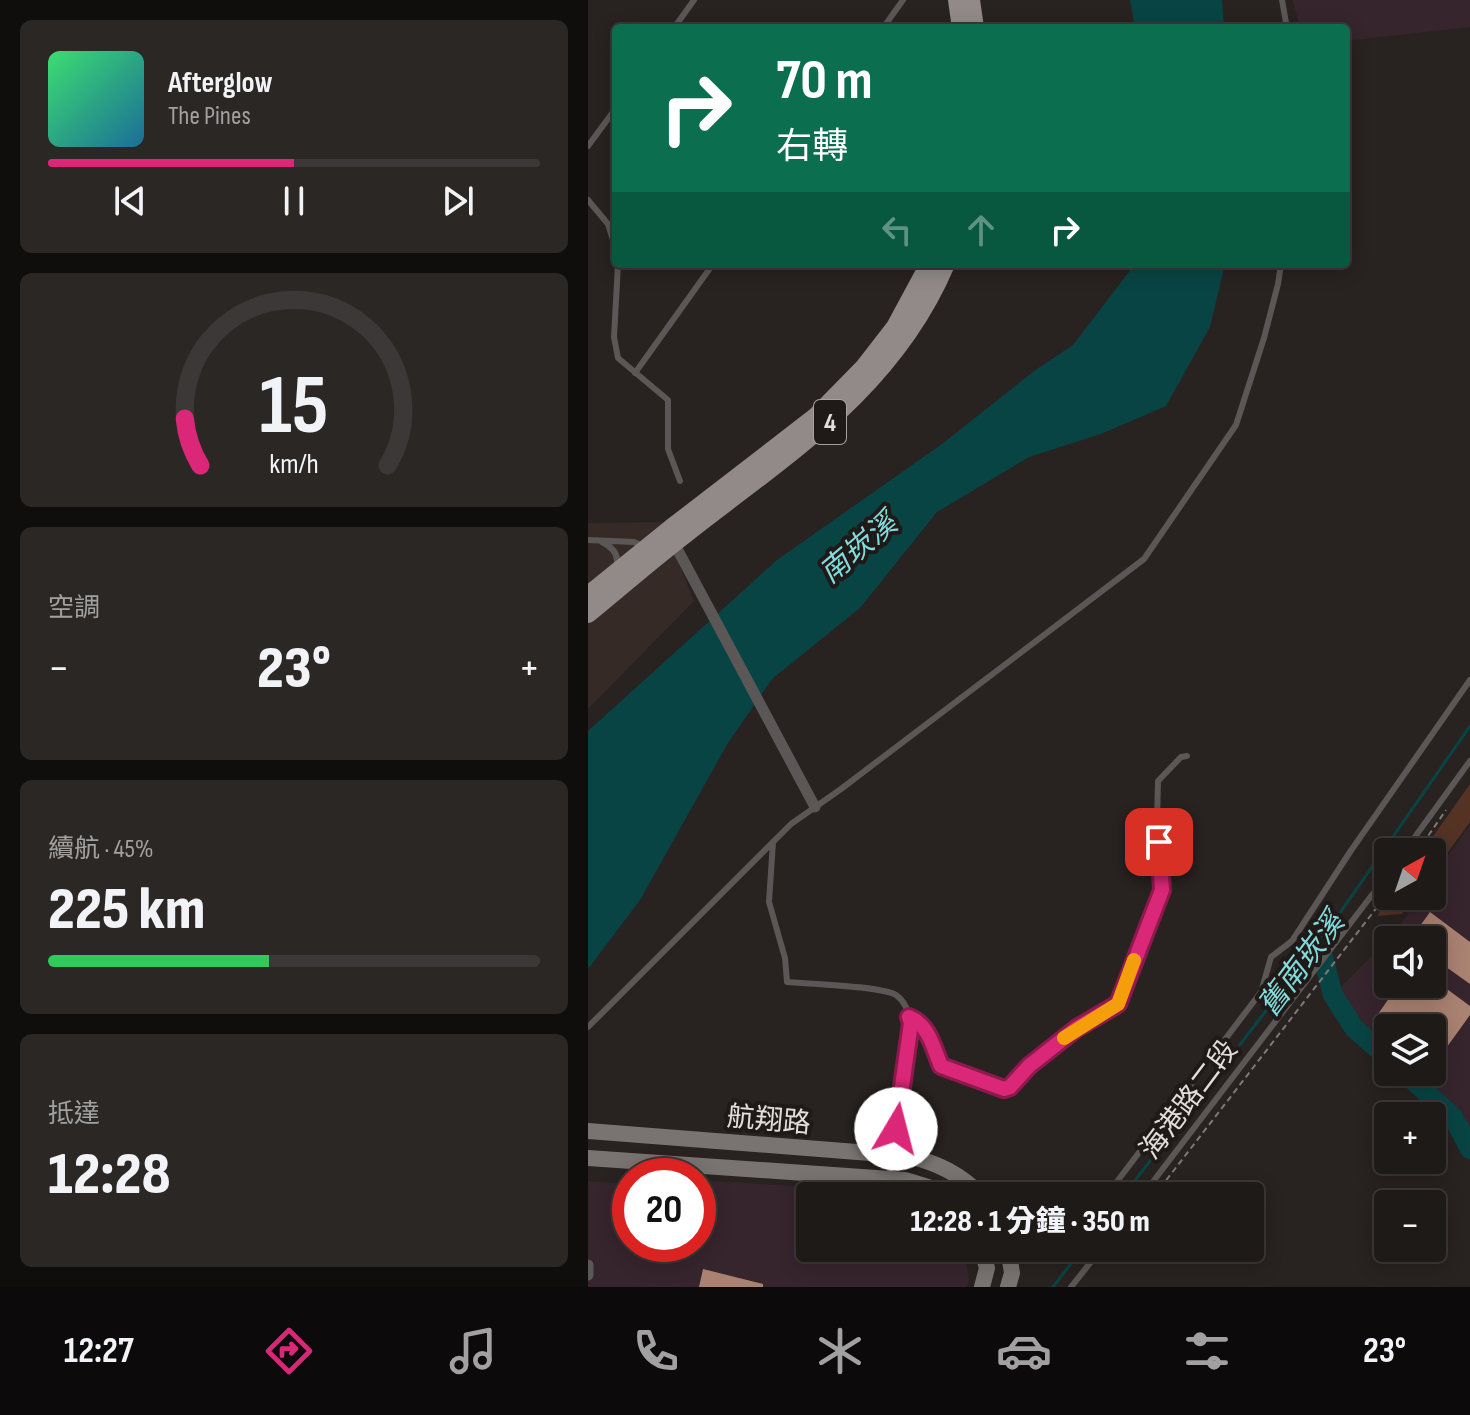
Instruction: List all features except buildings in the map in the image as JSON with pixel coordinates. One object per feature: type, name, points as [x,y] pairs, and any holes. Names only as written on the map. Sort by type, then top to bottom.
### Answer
[{"type":"main road","points":[[957,0],[960,24]]},
{"type":"main road","points":[[971,0],[974,24]]},
{"type":"main road","name":"4","points":[[588,614],[669,538],[825,407],[864,367],[895,327],[927,268]]},
{"type":"main road","name":"4","points":[[588,595],[646,547],[669,538],[780,464],[826,426],[875,376],[910,332],[944,268]]},
{"type":"street","points":[[669,538],[815,807]]},
{"type":"street","name":"航翔路","points":[[588,1131],[893,1155],[931,1161],[965,1182]]},
{"type":"street","name":"航翔路","points":[[588,1158],[906,1182]]},
{"type":"street","points":[[982,1287],[987,1268],[985,1262]]},
{"type":"street","points":[[1008,1287],[1012,1273],[1010,1262]]},
{"type":"street","points":[[588,1265],[588,1275]]},
{"type":"lane","points":[[677,24],[694,0]]},
{"type":"lane","points":[[886,24],[903,0]]},
{"type":"lane","points":[[1282,0],[1286,24]]},
{"type":"lane","points":[[588,146],[612,113]]},
{"type":"lane","points":[[588,200],[608,224],[612,236]]},
{"type":"lane","points":[[618,268],[614,337],[618,358],[668,400],[668,449],[680,481]]},
{"type":"lane","points":[[635,373],[710,268]]},
{"type":"lane","points":[[588,1027],[791,824],[1144,559],[1236,425],[1264,338],[1280,268]]},
{"type":"lane","points":[[588,540],[634,542],[646,547]]},
{"type":"lane","points":[[599,540],[612,547],[617,556],[614,574]]},
{"type":"lane","points":[[1117,1182],[1261,992],[1271,957],[1292,941],[1470,680]]},
{"type":"lane","points":[[909,1017],[920,1022],[941,1066],[1004,1089],[1077,1028],[1118,1004],[1162,890],[1157,823],[1158,781],[1181,757],[1187,756]]},
{"type":"lane","points":[[1414,838],[1470,761]]},
{"type":"lane","points":[[773,842],[769,902],[785,958],[787,982],[894,994],[906,1004],[911,1023],[888,1179]]},
{"type":"lane","name":"海港路二段","points":[[1153,1182],[1374,893]]},
{"type":"lane","points":[[1071,1287],[1091,1262]]},
{"type":"path","points":[[1427,838],[1452,801]]},
{"type":"path","points":[[1165,1182],[1376,910]]},
{"type":"shaded area","points":[[1293,0],[1470,0],[1470,27],[1350,41],[1350,24],[1299,24]]},
{"type":"shaded area","points":[[673,522],[676,556],[694,601],[588,709],[588,523]]},
{"type":"shaded area","points":[[1470,784],[1470,822],[1446,855],[1446,838],[1432,838]]},
{"type":"shaded area","points":[[1470,825],[1470,1149],[1453,1117],[1446,1111],[1446,1102],[1437,1102],[1419,1086],[1446,1086],[1446,1014],[1374,1014],[1374,1046],[1354,1028],[1333,995],[1374,953],[1374,998],[1446,998],[1446,926],[1400,926],[1411,910],[1446,910],[1446,858]]},
{"type":"shaded area","points":[[1381,910],[1405,910],[1402,914],[1377,916]]},
{"type":"shaded area","points":[[588,1181],[612,1183],[612,1262],[716,1262],[716,1181],[796,1186],[796,1262],[966,1262],[967,1287],[588,1287]]},
{"type":"water","points":[[1130,0],[1222,0],[1224,24],[1134,24]]},
{"type":"water","name":"南崁溪","points":[[1132,268],[1224,268],[1210,327],[1166,406],[1101,434],[1029,457],[937,512],[860,608],[772,679],[728,743],[640,900],[588,969],[588,731],[777,560],[942,444],[1034,371],[1073,345]]},
{"type":"waterway","name":"舊南崁溪","points":[[1134,1182],[1326,933],[1470,726]]},
{"type":"waterway","points":[[1319,942],[1333,995],[1354,1028],[1374,1046]]},
{"type":"waterway","points":[[1419,1086],[1453,1117],[1470,1149]]},
{"type":"waterway","name":"舊南崁溪","points":[[1053,1287],[1072,1262]]},
{"type":"slow traffic","points":[[1064,1038],[1118,1004],[1134,960]]},
{"type":"route","points":[[896,1129],[911,1023],[909,1017],[920,1022],[941,1066],[1004,1089],[1077,1028],[1118,1004],[1162,890],[1159,842]]}]
